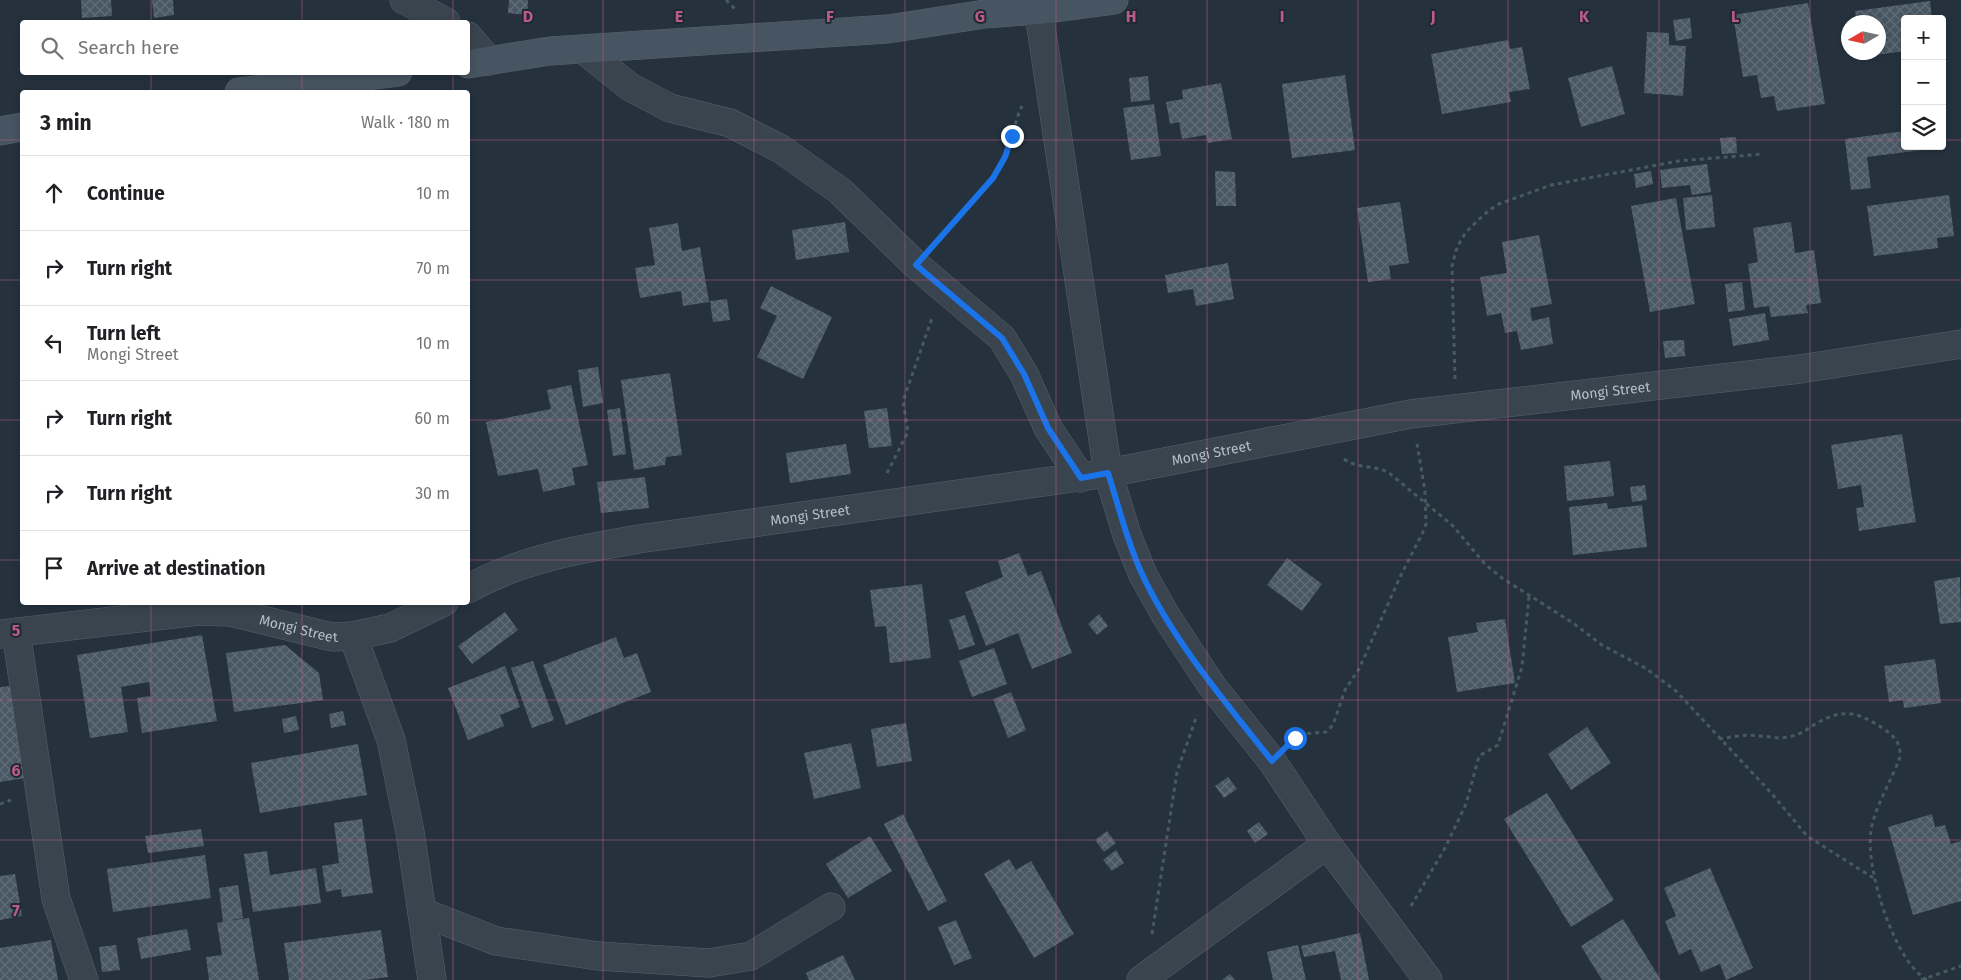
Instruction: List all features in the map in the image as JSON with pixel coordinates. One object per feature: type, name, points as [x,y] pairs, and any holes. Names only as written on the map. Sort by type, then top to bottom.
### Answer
[{"type":"street","points":[[404,0],[442,20]]},
{"type":"street","points":[[470,41],[478,62],[550,51],[888,29],[979,7],[1114,0]]},
{"type":"street","points":[[1038,5],[1108,473],[1127,535],[1143,575],[1166,616],[1212,686],[1272,761],[1327,844],[1428,980]]},
{"type":"street","points":[[584,50],[630,87],[670,108],[730,123],[782,149],[840,191],[916,265],[990,327],[1013,352],[1048,428],[1081,478]]},
{"type":"street","points":[[255,90],[374,75]]},
{"type":"street","points":[[0,131],[20,127]]},
{"type":"street","name":"Mongi Street","points":[[470,588],[492,575],[565,551],[1081,478],[1411,414],[1800,369],[1961,344]]},
{"type":"street","name":"Mongi Street","points":[[8,633],[199,612],[230,612],[324,635],[353,636],[390,628],[438,605]]},
{"type":"street","points":[[8,633],[56,899],[84,980]]},
{"type":"street","points":[[353,636],[390,740],[410,832],[432,980]]},
{"type":"street","points":[[1143,978],[1327,844]]},
{"type":"street","points":[[422,912],[496,941],[598,956],[708,963],[750,956],[832,907]]},
{"type":"path","points":[[916,265],[993,178],[1005,157],[1014,122],[1026,98]]},
{"type":"path","points":[[1459,407],[1454,366],[1452,266],[1457,247],[1466,232],[1488,211],[1499,204],[1551,185],[1679,161],[1763,154]]},
{"type":"path","points":[[865,508],[898,455],[908,432],[903,401],[943,289]]},
{"type":"path","points":[[1272,761],[1298,736],[1326,732],[1333,725],[1345,690],[1359,669],[1400,577],[1422,534],[1426,524],[1426,502],[1411,414]]},
{"type":"path","points":[[1321,432],[1345,460],[1361,467],[1378,468],[1388,472],[1426,502],[1452,525],[1492,570],[1573,623],[1602,645],[1647,669],[1666,683],[1683,698],[1719,739],[1774,795],[1806,836],[1875,879]]},
{"type":"path","points":[[1393,934],[1445,848],[1466,804],[1479,756],[1498,745],[1522,667],[1529,595]]},
{"type":"path","points":[[1143,978],[1177,772],[1193,721],[1212,686]]},
{"type":"path","points":[[1719,739],[1742,736],[1792,737],[1806,732],[1819,722],[1849,713],[1869,719],[1890,732],[1900,746],[1900,757],[1871,828],[1870,845],[1875,879],[1894,933],[1912,967],[1924,979],[1961,966]]},
{"type":"building","points":[[81,0],[111,0],[112,16],[82,18]]},
{"type":"building","points":[[152,0],[173,0],[174,15],[154,18]]},
{"type":"building","points":[[509,0],[528,0],[527,15],[508,13]]},
{"type":"building","points":[[1930,1],[1932,15],[1901,15],[1901,52],[1886,54],[1886,15],[1856,15],[1855,11]]},
{"type":"building","points":[[1808,3],[1825,104],[1777,111],[1774,96],[1761,98],[1757,75],[1743,77],[1733,15]]},
{"type":"building","points":[[1690,18],[1692,38],[1676,41],[1673,20]]},
{"type":"building","points":[[1647,32],[1669,33],[1669,45],[1686,46],[1683,96],[1644,93]]},
{"type":"building","points":[[1508,40],[1510,49],[1522,47],[1530,89],[1509,92],[1511,102],[1442,114],[1431,54]]},
{"type":"building","points":[[1612,66],[1625,114],[1581,127],[1568,78]]},
{"type":"building","points":[[1345,75],[1355,150],[1292,158],[1282,84]]},
{"type":"building","points":[[1148,76],[1150,100],[1131,102],[1129,78]]},
{"type":"building","points":[[1221,83],[1232,139],[1208,143],[1206,135],[1182,139],[1179,122],[1170,124],[1166,102],[1183,99],[1182,90]]},
{"type":"building","points":[[1154,104],[1161,156],[1131,160],[1123,108]]},
{"type":"building","points":[[1901,132],[1901,150],[1922,150],[1867,157],[1871,188],[1851,190],[1845,139]]},
{"type":"building","points":[[1736,137],[1737,153],[1722,154],[1720,138]]},
{"type":"building","points":[[1707,164],[1711,192],[1692,195],[1690,185],[1662,188],[1660,170]]},
{"type":"building","points":[[1215,171],[1235,172],[1236,206],[1216,206]]},
{"type":"building","points":[[1651,171],[1653,184],[1636,188],[1634,174]]},
{"type":"building","points":[[1712,195],[1715,227],[1686,230],[1683,198]]},
{"type":"building","points":[[1949,195],[1954,236],[1937,238],[1938,248],[1874,256],[1867,206]]},
{"type":"building","points":[[1676,198],[1695,304],[1650,312],[1631,206]]},
{"type":"building","points":[[1400,202],[1409,263],[1389,266],[1391,279],[1368,282],[1357,208]]},
{"type":"building","points":[[845,222],[849,252],[796,260],[792,230]]},
{"type":"building","points":[[1791,222],[1795,253],[1814,250],[1821,303],[1806,305],[1808,313],[1771,317],[1769,306],[1754,308],[1748,264],[1758,262],[1753,228]]},
{"type":"building","points":[[678,223],[682,251],[700,247],[709,302],[683,306],[681,291],[640,298],[635,268],[655,265],[649,228]]},
{"type":"building","points":[[1539,235],[1552,304],[1530,308],[1532,321],[1549,317],[1553,344],[1521,350],[1517,331],[1505,333],[1501,313],[1487,316],[1480,277],[1507,273],[1502,242]]},
{"type":"building","points":[[1228,263],[1234,299],[1196,306],[1193,289],[1168,293],[1165,275]]},
{"type":"building","points":[[1742,282],[1745,310],[1728,312],[1725,284]]},
{"type":"building","points":[[771,286],[832,317],[803,379],[757,357],[777,316],[760,308]]},
{"type":"building","points":[[727,299],[730,320],[713,322],[710,301]]},
{"type":"building","points":[[1765,313],[1769,340],[1733,346],[1729,319]]},
{"type":"building","points":[[1684,340],[1685,356],[1665,358],[1663,341]]},
{"type":"building","points":[[598,367],[603,403],[583,407],[578,370]]},
{"type":"building","points":[[670,373],[682,455],[666,457],[665,465],[634,470],[621,380]]},
{"type":"building","points":[[571,385],[588,465],[572,468],[575,485],[543,492],[538,469],[498,476],[486,422],[551,409],[547,390]]},
{"type":"building","points":[[620,408],[626,454],[613,456],[607,410]]},
{"type":"building","points":[[887,408],[892,446],[869,448],[864,411]]},
{"type":"building","points":[[1902,434],[1916,522],[1859,531],[1856,508],[1864,507],[1861,485],[1838,489],[1831,445]]},
{"type":"building","points":[[846,444],[851,474],[790,483],[786,453]]},
{"type":"building","points":[[1610,461],[1614,496],[1567,501],[1564,466]]},
{"type":"building","points":[[645,477],[649,508],[601,513],[597,482]]},
{"type":"building","points":[[1645,485],[1647,500],[1632,502],[1630,487]]},
{"type":"building","points":[[1607,503],[1608,509],[1642,505],[1647,547],[1573,555],[1569,507]]},
{"type":"building","points":[[1019,553],[1028,576],[1041,571],[1072,653],[1032,669],[1018,633],[986,646],[965,592],[1003,577],[998,561]]},
{"type":"building","points":[[1287,558],[1322,584],[1302,611],[1267,585]]},
{"type":"building","points":[[1960,577],[1961,622],[1940,624],[1934,581]]},
{"type":"building","points":[[922,584],[931,658],[890,663],[886,626],[875,627],[870,590]]},
{"type":"building","points":[[505,612],[518,630],[472,664],[458,646]]},
{"type":"building","points":[[1099,614],[1108,626],[1097,635],[1088,624]]},
{"type":"building","points":[[965,615],[975,645],[959,650],[949,620]]},
{"type":"building","points":[[1505,619],[1515,683],[1457,692],[1448,637],[1478,632],[1476,623]]},
{"type":"building","points":[[202,635],[217,721],[142,733],[137,698],[151,696],[149,682],[121,687],[128,732],[90,738],[77,655]]},
{"type":"building","points":[[616,637],[624,658],[637,653],[651,692],[566,725],[543,665]]},
{"type":"building","points":[[285,645],[319,673],[323,700],[234,712],[226,653]]},
{"type":"building","points":[[994,648],[1007,684],[972,697],[959,661]]},
{"type":"building","points":[[1935,659],[1941,703],[1904,708],[1903,700],[1889,702],[1884,666]]},
{"type":"building","points":[[533,661],[554,720],[532,728],[511,668]]},
{"type":"building","points":[[505,666],[520,707],[500,715],[504,726],[468,740],[448,688]]},
{"type":"building","points":[[12,686],[25,778],[0,782],[0,687]]},
{"type":"building","points":[[1011,692],[1026,730],[1008,738],[993,699]]},
{"type":"building","points":[[343,711],[346,725],[331,728],[329,714]]},
{"type":"building","points":[[296,716],[299,730],[284,733],[282,719]]},
{"type":"building","points":[[906,723],[912,761],[877,767],[871,729]]},
{"type":"building","points":[[1587,727],[1611,763],[1571,790],[1548,754]]},
{"type":"building","points":[[851,743],[861,788],[814,799],[804,753]]},
{"type":"building","points":[[358,744],[367,795],[260,813],[251,763]]},
{"type":"building","points":[[1228,777],[1237,789],[1224,798],[1215,786]]},
{"type":"building","points":[[1547,793],[1614,900],[1571,927],[1504,819]]},
{"type":"building","points":[[903,814],[947,901],[928,911],[884,824]]},
{"type":"building","points":[[1932,814],[1935,827],[1945,825],[1951,844],[1961,841],[1961,901],[1913,915],[1888,827]]},
{"type":"building","points":[[362,819],[373,893],[342,897],[341,889],[326,892],[322,866],[339,863],[334,823]]},
{"type":"building","points":[[1259,822],[1268,834],[1255,843],[1247,831]]},
{"type":"building","points":[[201,829],[204,846],[148,853],[145,836]]},
{"type":"building","points":[[1107,831],[1116,843],[1104,852],[1095,840]]},
{"type":"building","points":[[870,836],[892,871],[848,898],[826,864]]},
{"type":"building","points":[[1116,850],[1124,863],[1112,871],[1103,860]]},
{"type":"building","points":[[267,851],[270,875],[316,868],[321,903],[253,912],[244,854]]},
{"type":"building","points":[[205,855],[211,898],[113,912],[107,869]]},
{"type":"building","points":[[1009,859],[1016,870],[1031,861],[1074,934],[1034,958],[984,874]]},
{"type":"building","points":[[1710,868],[1753,968],[1726,980],[1720,964],[1701,972],[1691,949],[1679,955],[1665,921],[1676,916],[1664,888]]},
{"type":"building","points":[[15,874],[22,916],[0,920],[0,876]]},
{"type":"building","points":[[238,885],[243,918],[226,921],[249,918],[259,980],[209,980],[206,957],[222,955],[217,923],[223,922],[219,888]]},
{"type":"building","points":[[1623,919],[1661,980],[1602,980],[1581,946]]},
{"type":"building","points":[[956,920],[972,958],[954,965],[938,927]]},
{"type":"building","points":[[187,929],[191,950],[141,959],[137,938]]},
{"type":"building","points":[[381,930],[388,977],[364,980],[289,980],[284,943]]},
{"type":"building","points":[[1360,933],[1369,980],[1341,980],[1335,951],[1304,957],[1301,946]]},
{"type":"building","points":[[51,940],[58,980],[0,980],[0,948]]},
{"type":"building","points":[[116,945],[120,970],[102,972],[99,947]]},
{"type":"building","points":[[1298,945],[1306,980],[1273,980],[1267,952]]},
{"type":"building","points":[[843,955],[855,980],[809,980],[806,973]]},
{"type":"building","points":[[1230,974],[1235,980],[1222,980]]},
{"type":"route","points":[[1012,136],[1005,157],[993,178],[916,265],[990,327],[1013,352],[1048,428],[1081,478],[1108,473],[1127,535],[1143,575],[1166,616],[1212,686],[1272,761],[1295,738]]}]
